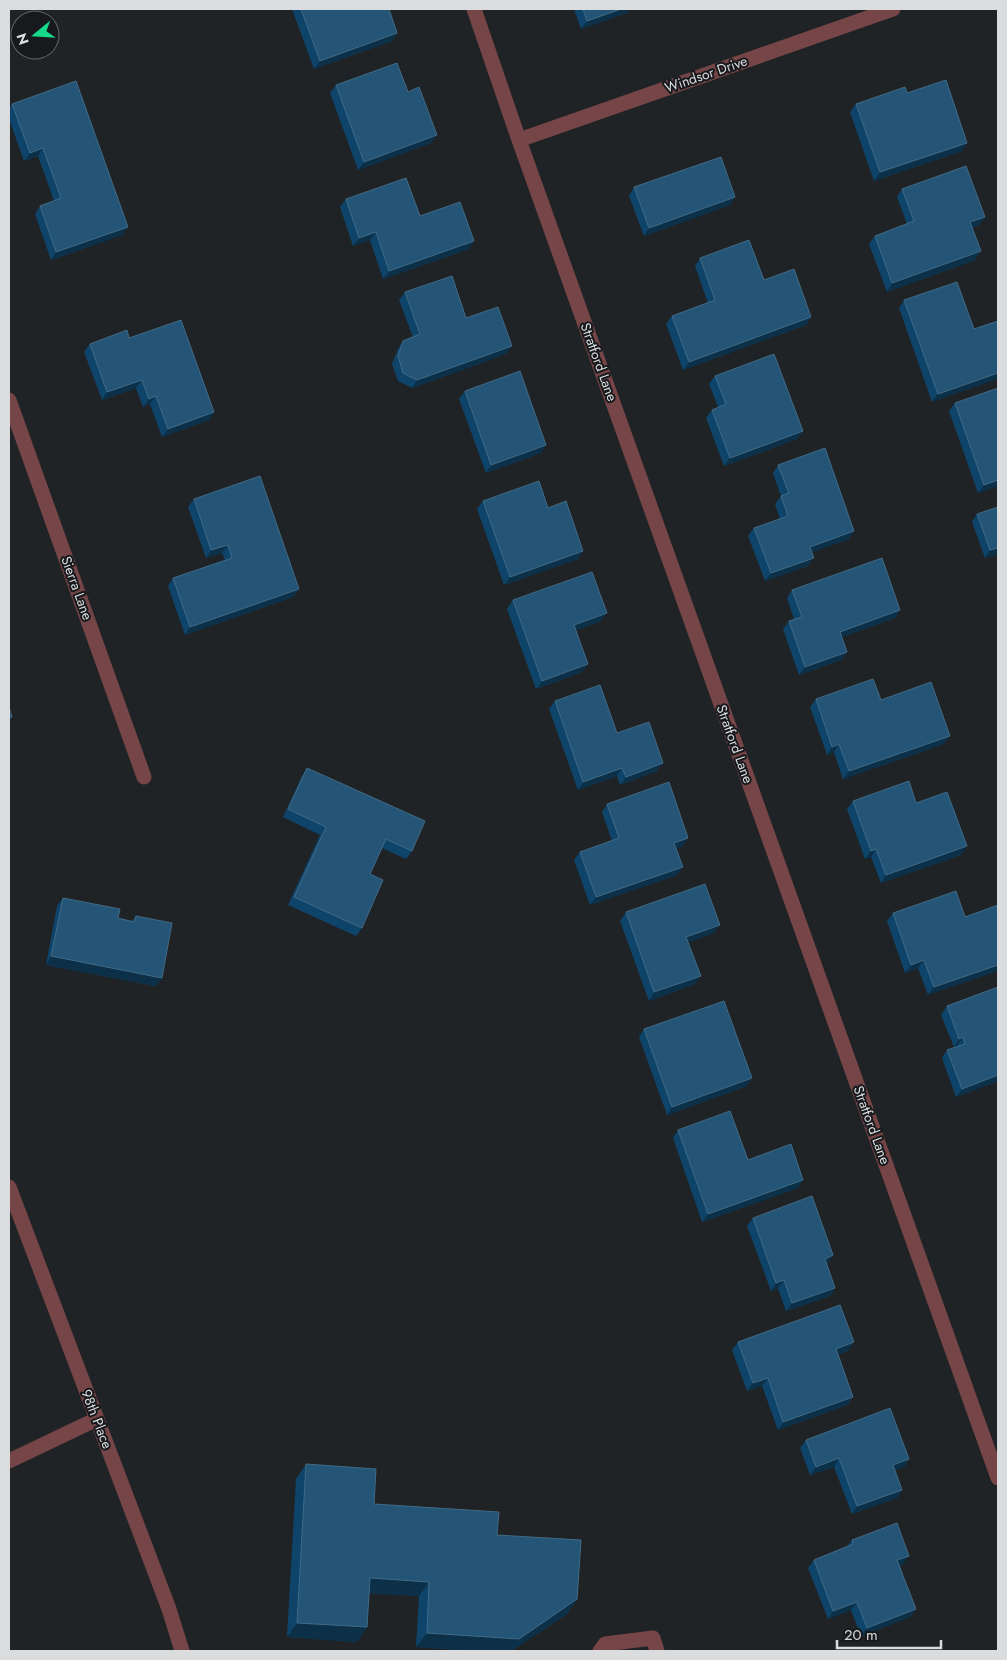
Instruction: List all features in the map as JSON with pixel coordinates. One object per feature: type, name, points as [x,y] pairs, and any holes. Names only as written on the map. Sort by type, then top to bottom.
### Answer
[{"type":"street","name":"Stratford Lane","points":[[474,9],[519,140],[998,1478]]},
{"type":"street","name":"Windsor Drive","points":[[519,140],[893,9]]},
{"type":"street","name":"Sierra Lane","points":[[9,400],[144,777]]},
{"type":"street","name":"98th Place","points":[[9,1187],[169,1609],[182,1651]]},
{"type":"street","points":[[9,1461],[97,1419]]},
{"type":"street","points":[[600,1651],[605,1644],[653,1638],[657,1651]]},
{"type":"building","points":[[301,9],[389,9],[397,33],[320,61]]},
{"type":"building","points":[[583,9],[621,9],[587,21]]},
{"type":"building","points":[[397,63],[408,92],[419,87],[437,135],[364,162],[336,85]]},
{"type":"building","points":[[946,80],[967,143],[880,172],[856,104],[905,87],[907,93]]},
{"type":"building","points":[[76,81],[128,227],[56,252],[40,206],[61,198],[43,148],[30,153],[12,104]]},
{"type":"building","points":[[721,157],[735,197],[649,228],[634,187]]},
{"type":"building","points":[[966,166],[985,217],[970,222],[981,251],[892,283],[875,236],[914,221],[902,189]]},
{"type":"building","points":[[406,178],[420,216],[460,202],[474,241],[389,271],[376,232],[359,238],[346,199]]},
{"type":"building","points":[[749,240],[764,280],[794,269],[811,317],[689,362],[672,316],[715,300],[700,258]]},
{"type":"building","points":[[452,276],[466,318],[498,307],[512,346],[417,380],[403,373],[398,356],[403,341],[420,334],[405,292]]},
{"type":"building","points":[[957,282],[974,329],[998,321],[998,373],[938,394],[904,300]]},
{"type":"building","points":[[181,320],[214,412],[168,429],[156,396],[149,399],[142,380],[107,392],[90,344],[127,330],[129,338]]},
{"type":"building","points":[[774,354],[803,431],[730,458],[712,410],[726,404],[715,376]]},
{"type":"building","points":[[520,371],[546,445],[491,465],[465,391]]},
{"type":"building","points":[[998,388],[998,480],[984,485],[955,403]]},
{"type":"building","points":[[825,448],[854,531],[810,547],[814,558],[771,573],[754,528],[788,516],[781,496],[789,493],[778,465]]},
{"type":"building","points":[[260,476],[299,589],[190,627],[173,578],[232,558],[228,545],[211,550],[194,499]]},
{"type":"building","points":[[539,481],[548,508],[566,501],[583,551],[510,577],[483,501]]},
{"type":"building","points":[[998,507],[998,548],[990,550],[977,514]]},
{"type":"building","points":[[882,558],[900,610],[840,632],[847,652],[805,667],[789,621],[802,617],[792,590]]},
{"type":"building","points":[[592,572],[607,613],[574,625],[588,664],[542,681],[513,600]]},
{"type":"building","points":[[873,679],[881,700],[931,682],[950,736],[849,771],[839,744],[832,747],[816,699]]},
{"type":"building","points":[[600,685],[617,733],[649,722],[663,763],[626,777],[622,768],[583,782],[555,701]]},
{"type":"building","points":[[9,707],[12,717],[9,719]]},
{"type":"building","points":[[307,768],[425,821],[412,851],[386,839],[370,874],[383,880],[362,928],[294,897],[326,827],[288,809]]},
{"type":"building","points":[[909,781],[916,803],[947,792],[967,846],[886,875],[876,849],[871,851],[853,801]]},
{"type":"building","points":[[669,782],[688,838],[674,843],[683,867],[596,897],[580,852],[619,838],[607,804]]},
{"type":"building","points":[[705,884],[720,925],[686,937],[701,976],[654,992],[626,912]]},
{"type":"building","points":[[956,891],[965,917],[998,905],[998,965],[934,987],[924,960],[911,965],[893,913]]},
{"type":"building","points":[[63,898],[120,909],[118,918],[134,922],[136,916],[172,923],[162,978],[51,956]]},
{"type":"building","points":[[998,987],[998,1075],[962,1089],[947,1050],[965,1044],[963,1037],[959,1039],[947,1006]]},
{"type":"building","points":[[724,1001],[752,1078],[672,1107],[644,1029]]},
{"type":"building","points":[[730,1111],[748,1160],[791,1144],[803,1180],[708,1214],[678,1130]]},
{"type":"building","points":[[812,1196],[833,1255],[825,1259],[835,1288],[792,1303],[784,1280],[776,1283],[753,1218]]},
{"type":"building","points":[[840,1305],[854,1342],[836,1349],[853,1397],[783,1422],[768,1378],[753,1383],[738,1342]]},
{"type":"building","points":[[890,1408],[909,1459],[893,1465],[902,1490],[857,1506],[839,1458],[816,1467],[806,1440]]},
{"type":"building","points":[[306,1464],[376,1469],[374,1504],[499,1512],[497,1535],[581,1540],[577,1599],[519,1639],[427,1633],[429,1582],[370,1578],[367,1627],[297,1623]]},
{"type":"building","points":[[897,1523],[909,1556],[897,1560],[916,1609],[867,1628],[857,1602],[833,1611],[814,1560],[853,1544],[852,1540]]}]
